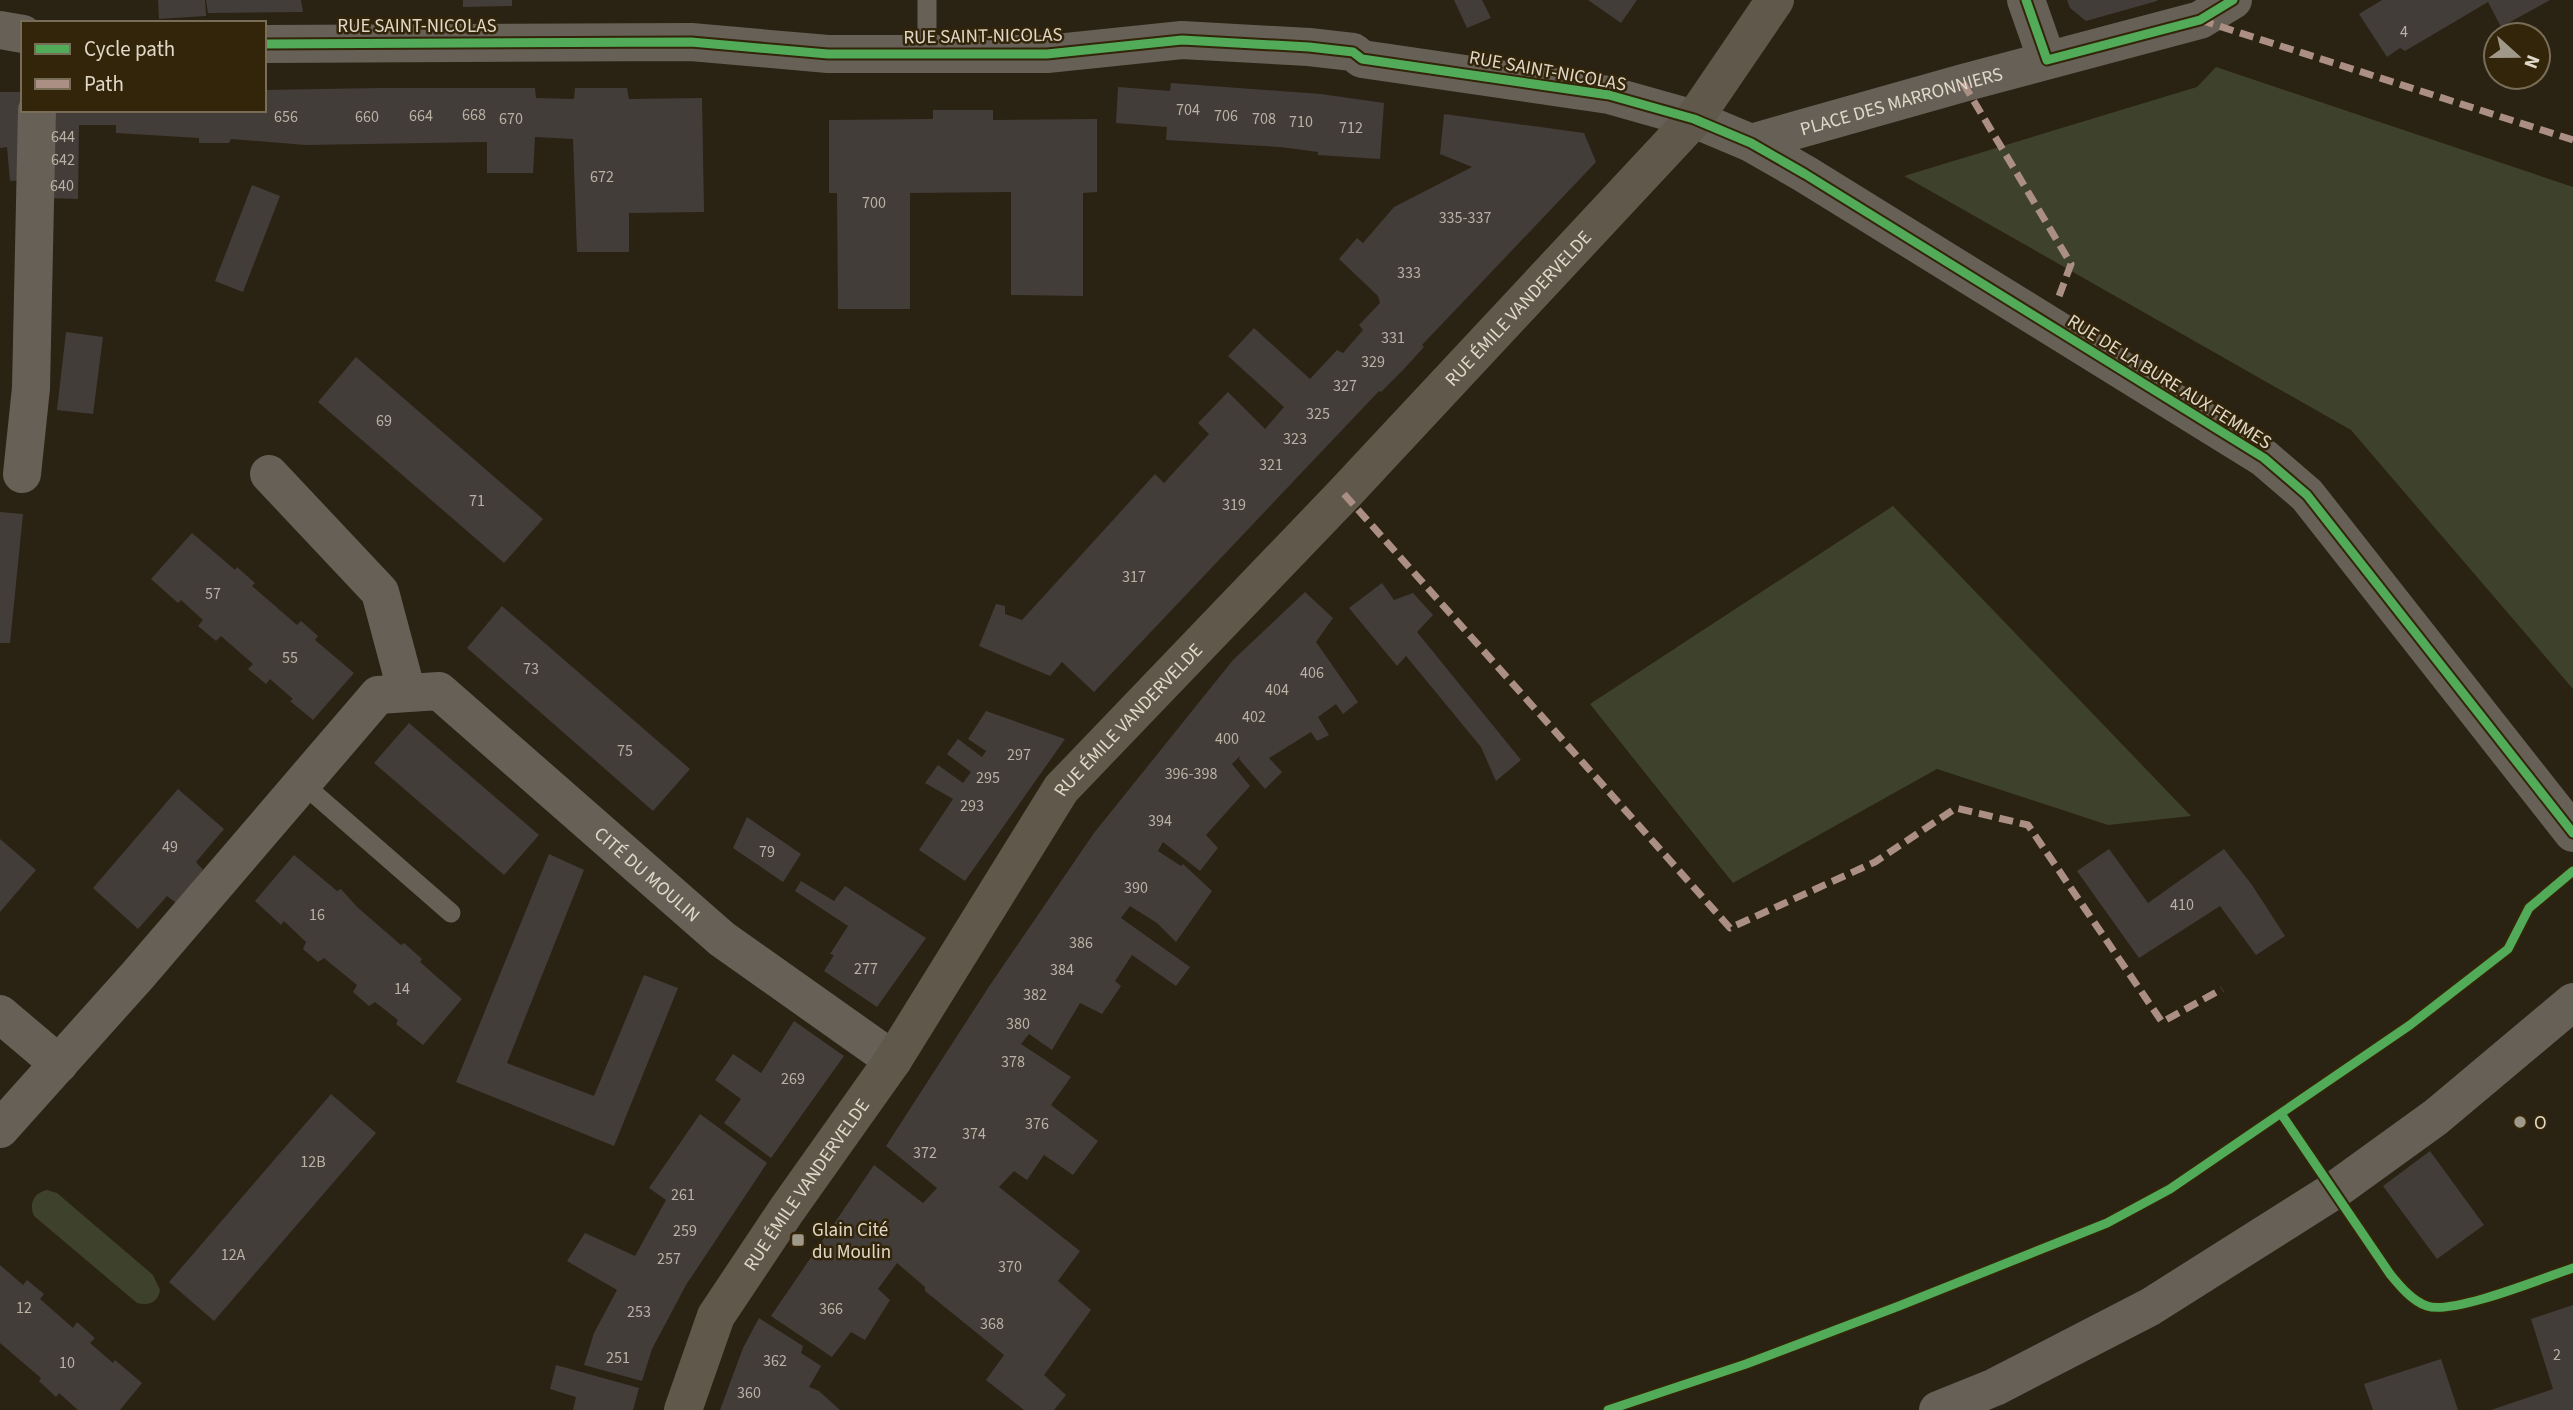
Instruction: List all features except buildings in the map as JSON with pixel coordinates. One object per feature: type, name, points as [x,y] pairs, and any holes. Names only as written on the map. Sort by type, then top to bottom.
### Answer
[{"type":"main road","name":"RUE ÉMILE VANDERVELDE","points":[[683,1410],[716,1315],[893,1060],[1061,789],[1344,494],[1694,119],[1775,0]]},
{"type":"street","points":[[2026,0],[2048,60]]},
{"type":"street","name":"PLACE DES MARRONNIERS","points":[[1751,143],[2200,20],[2233,0]]},
{"type":"street","points":[[0,30],[21,34]]},
{"type":"street","name":"RUE SAINT-NICOLAS","points":[[266,44],[691,42],[828,54],[1046,54],[1182,40],[1294,45],[1353,52],[1362,59],[1609,95],[1694,119]]},
{"type":"street","points":[[22,474],[31,388],[37,112]]},
{"type":"street","points":[[1694,119],[1751,143]]},
{"type":"street","name":"RUE DE LA BURE AUX FEMMES","points":[[1751,143],[2264,458],[2306,495],[2573,833]]},
{"type":"street","points":[[269,474],[380,593],[407,693]]},
{"type":"street","name":"CITÉ DU MOULIN","points":[[0,1129],[378,695],[439,691],[722,939],[893,1060]]},
{"type":"street","points":[[1938,1410],[1995,1387],[2150,1307],[2334,1190],[2436,1117],[2573,1002]]},
{"type":"street","points":[[0,1014],[58,1064]]},
{"type":"lane","points":[[927,0],[927,54]]},
{"type":"lane","points":[[302,783],[451,913]]},
{"type":"green space","points":[[2216,67],[2573,187],[2573,689],[2351,430],[1904,176],[2197,87]]},
{"type":"green space","points":[[1893,506],[2191,816],[2108,825],[1937,769],[1733,883],[1590,704]]},
{"type":"green space","points":[[47,1190],[57,1193],[153,1275],[160,1290],[155,1301],[149,1304],[137,1303],[34,1216],[33,1200]]},
{"type":"marked path","points":[[2200,20],[2573,140]]},
{"type":"marked path","points":[[1963,83],[2071,264],[2058,299]]},
{"type":"marked path","points":[[1344,494],[1730,928],[1875,862],[1956,808],[2028,825],[2162,1022],[2222,989]]},
{"type":"cycle path","points":[[2026,0],[2047,60],[2200,20],[2233,0]]},
{"type":"cycle path","points":[[266,44],[691,42],[828,54],[1047,54],[1182,40],[1353,52],[1362,59],[1609,95],[1694,119],[1751,143],[1805,174],[2264,458],[2307,495],[2573,833]]},
{"type":"cycle path","points":[[1608,1410],[1746,1364],[1899,1306],[2107,1223],[2170,1189],[2410,1025],[2508,949],[2529,908],[2573,871]]},
{"type":"cycle path","points":[[2282,1115],[2390,1274],[2416,1301],[2427,1306],[2440,1307],[2477,1301],[2573,1268]]},
{"type":"place","name":"O","points":[[2520,1122]]},
{"type":"place","name":"Glain Cité du Moulin","points":[[798,1240]]}]
